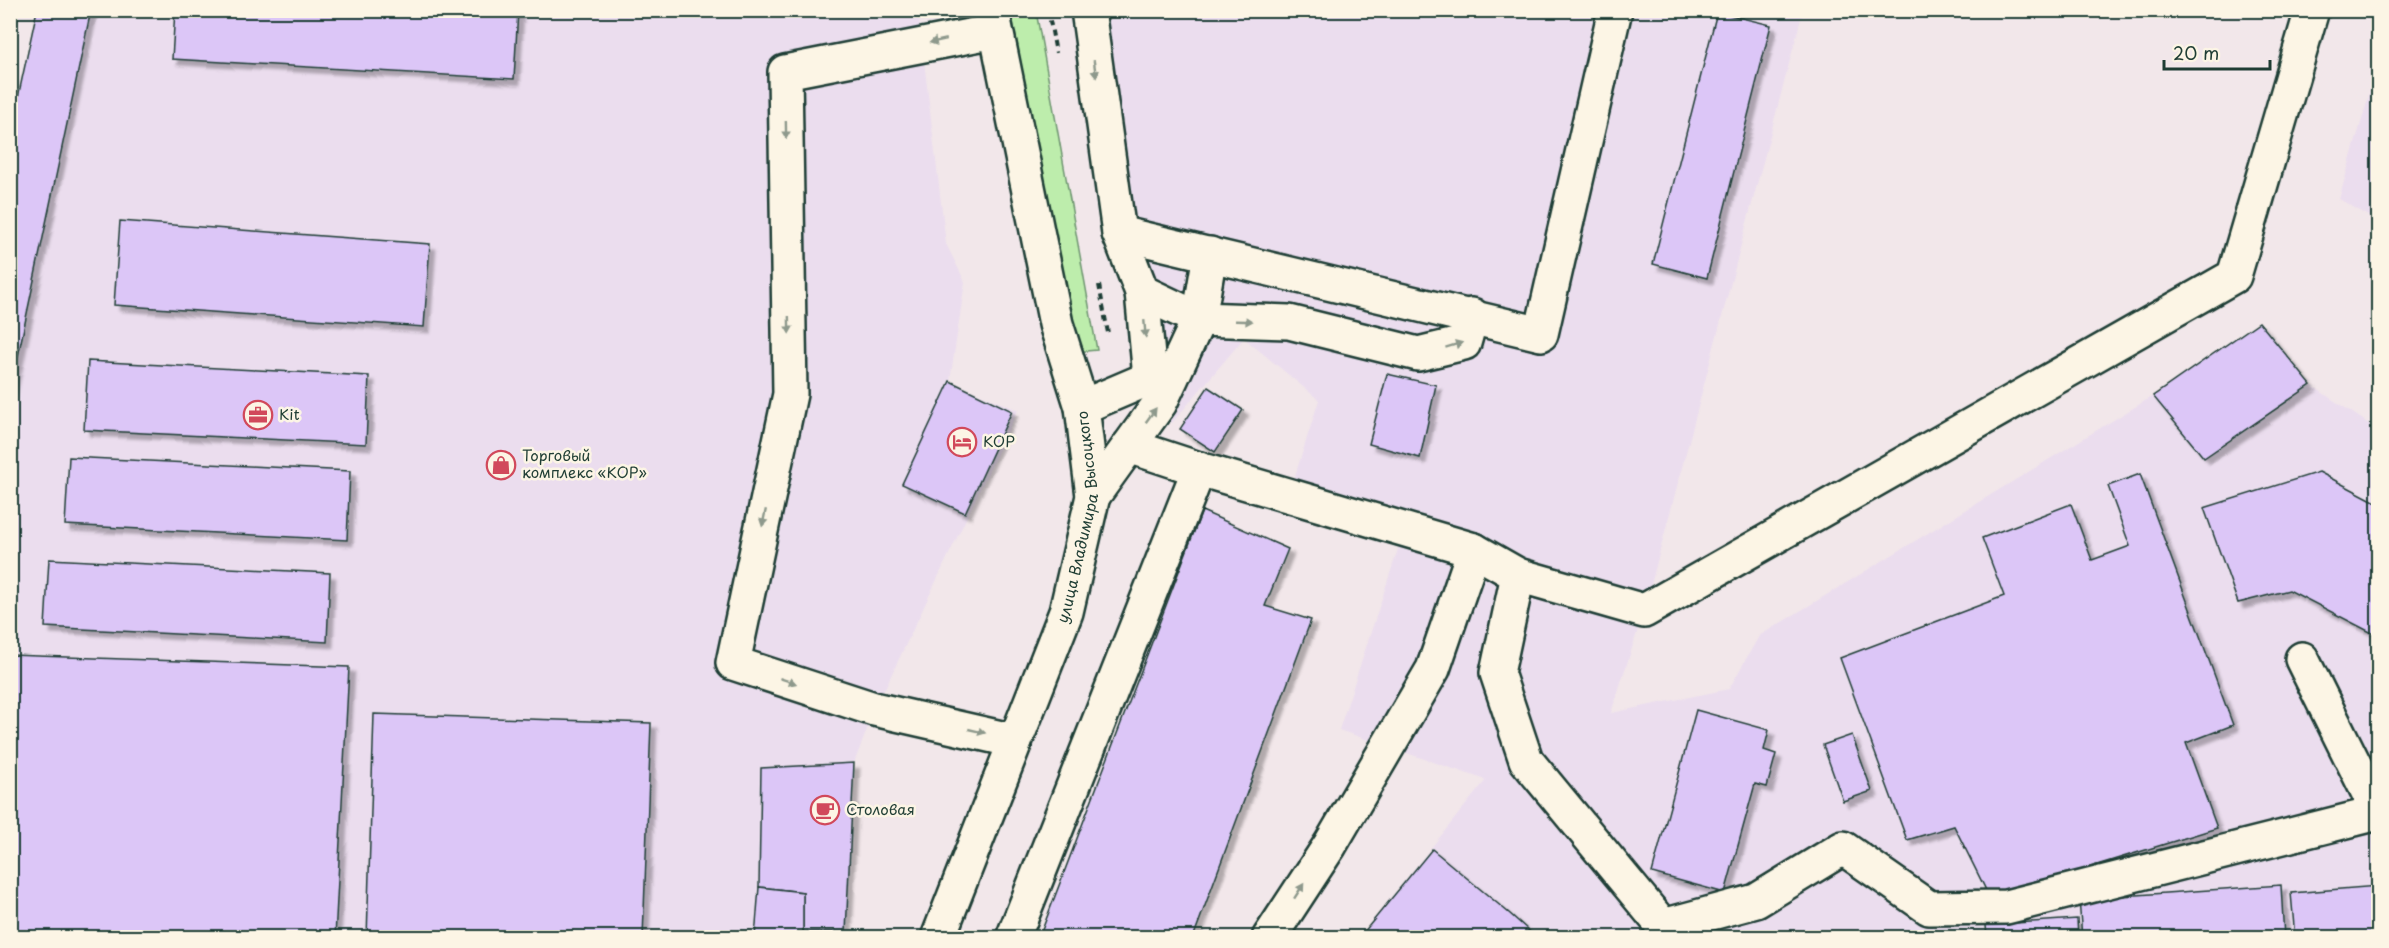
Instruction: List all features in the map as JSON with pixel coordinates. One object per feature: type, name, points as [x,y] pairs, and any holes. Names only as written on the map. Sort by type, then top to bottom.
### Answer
[{"type":"main road","points":[[1082,407],[1150,378],[1142,292],[1119,233],[1088,10]]},
{"type":"main road","points":[[1119,233],[1472,315],[1541,334],[1615,10]]},
{"type":"main road","points":[[1129,446],[1199,469],[1474,550],[1518,575],[1644,611],[2234,276],[2313,10]]},
{"type":"main road","points":[[994,21],[785,72],[790,394],[733,663],[874,709],[1015,741]]},
{"type":"main road","name":"улица Владимира Высоцкого","points":[[938,938],[1066,612],[1093,496],[1082,407],[1056,324],[994,21]]},
{"type":"main road","points":[[1093,496],[1160,403],[1199,319],[1210,254]]},
{"type":"main road","points":[[1289,322],[1298,275]]},
{"type":"main road","points":[[1142,292],[1199,319],[1289,322],[1418,354],[1464,343],[1472,315]]},
{"type":"main road","points":[[1372,343],[1383,295]]},
{"type":"main road","points":[[1013,938],[1199,469]]},
{"type":"main road","points":[[1269,938],[1330,845],[1433,669],[1474,550]]},
{"type":"main road","points":[[1518,575],[1497,673],[1526,760],[1663,926],[1756,901],[1843,848],[1929,908],[2006,907],[2379,813],[2302,659]]},
{"type":"shaded area","name":"Торговый комплекс «КОР»","points":[[37,11],[918,11],[946,244],[965,282],[950,381],[1018,410],[875,709],[854,763],[848,937],[10,937],[10,137]]},
{"type":"shaded area","points":[[1077,11],[1803,11],[1644,611],[1611,713],[1729,689],[1759,636],[2153,396],[2259,322],[2311,385],[2378,430],[2378,937],[1359,937],[1486,780],[1339,730],[1401,540],[1288,498],[1319,400],[1244,338],[1172,423],[1160,403]]},
{"type":"shaded area","points":[[2378,64],[2378,221],[2339,199]]},
{"type":"green space","points":[[1011,11],[1036,11],[1097,350],[1075,352]]},
{"type":"building","points":[[37,10],[91,10],[10,394],[10,134]]},
{"type":"building","points":[[175,10],[518,10],[514,79],[172,59]]},
{"type":"building","points":[[1717,12],[1771,25],[1707,278],[1653,264]]},
{"type":"building","points":[[120,221],[430,244],[424,327],[114,305]]},
{"type":"building","points":[[2259,322],[2311,385],[2204,458],[2153,396]]},
{"type":"building","points":[[88,361],[369,376],[366,444],[84,430]]},
{"type":"building","points":[[1387,374],[1436,385],[1420,458],[1369,444]]},
{"type":"building","points":[[950,381],[1012,411],[965,513],[902,484]]},
{"type":"building","points":[[1208,387],[1243,410],[1215,452],[1180,429]]},
{"type":"building","points":[[69,457],[350,471],[347,540],[65,525]]},
{"type":"building","points":[[2319,472],[2378,503],[2378,636],[2289,590],[2238,603],[2204,508]]},
{"type":"building","points":[[2140,474],[2233,725],[2186,743],[2217,828],[1990,898],[1954,826],[1907,840],[1840,658],[2004,596],[1982,538],[2071,504],[2092,560],[2130,546],[2108,486]]},
{"type":"building","points":[[1202,511],[1288,549],[1265,606],[1311,620],[1193,938],[1039,938]]},
{"type":"building","points":[[49,559],[330,573],[327,642],[45,627]]},
{"type":"building","points":[[10,655],[349,667],[335,938],[10,938]]},
{"type":"building","points":[[1696,710],[1769,730],[1764,750],[1776,754],[1767,787],[1755,784],[1725,893],[1652,873]]},
{"type":"building","points":[[374,714],[651,723],[643,938],[367,938]]},
{"type":"building","points":[[1852,735],[1872,791],[1843,801],[1823,745]]},
{"type":"building","points":[[854,763],[846,932],[803,932],[803,892],[759,887],[761,768]]},
{"type":"building","points":[[1432,849],[1509,913],[1537,938],[1359,938]]},
{"type":"building","points":[[2281,885],[2284,938],[2082,938],[2079,899]]},
{"type":"building","points":[[2378,886],[2378,938],[2295,938],[2291,893]]},
{"type":"building","points":[[759,887],[803,892],[803,932],[846,932],[844,938],[710,938],[711,930],[755,937]]},
{"type":"building","points":[[2077,919],[2078,938],[1987,938],[1986,925]]},
{"type":"place","name":"Kit","points":[[258,415]]},
{"type":"place","name":"КОР","points":[[962,442]]},
{"type":"place","name":"Торговый комплекс «КОР»","points":[[501,465]]},
{"type":"place","name":"Столовая","points":[[825,810]]}]
